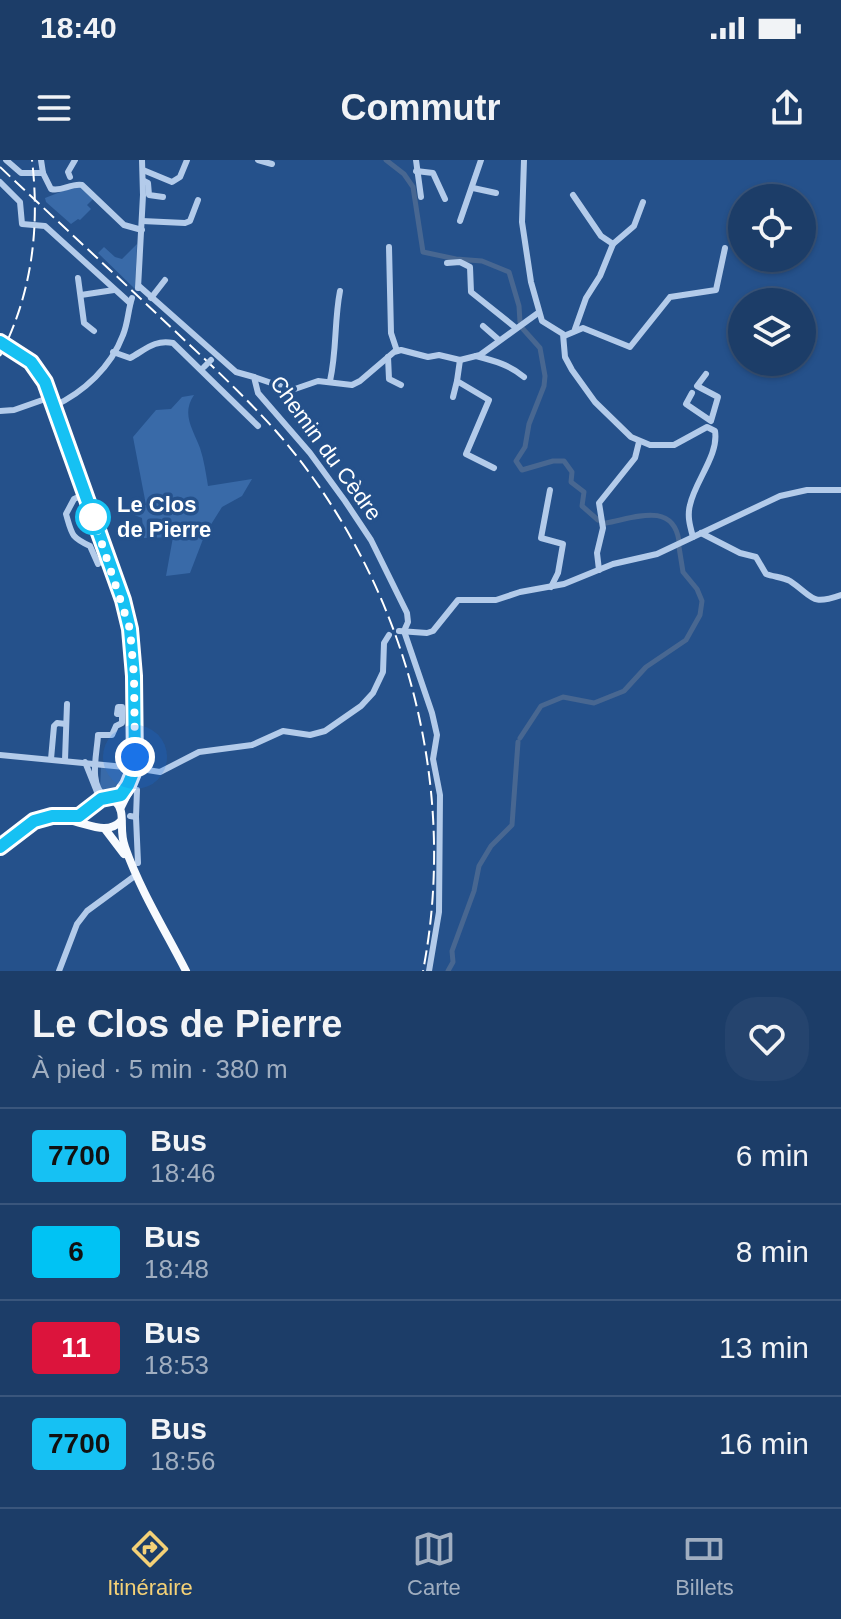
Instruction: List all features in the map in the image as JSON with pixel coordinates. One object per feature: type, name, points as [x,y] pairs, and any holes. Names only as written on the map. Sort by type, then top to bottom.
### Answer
[{"type":"main road","points":[[14,350],[36,367],[51,397],[130,629],[135,769],[121,837],[135,864],[136,875],[186,971]]},
{"type":"main road","points":[[0,847],[24,827],[43,818],[79,816],[95,804],[124,791],[135,769]]},
{"type":"main road","points":[[109,798],[125,815]]},
{"type":"main road","points":[[95,804],[93,821],[135,864]]},
{"type":"main road","points":[[24,827],[54,820],[114,828],[125,815]]},
{"type":"street","points":[[6,160],[21,173],[43,173]]},
{"type":"street","points":[[41,160],[51,189],[82,185],[124,225],[142,230],[142,160]]},
{"type":"street","points":[[70,177],[68,172],[75,160]]},
{"type":"street","points":[[143,170],[172,182],[180,177],[187,160]]},
{"type":"street","points":[[258,160],[272,164]]},
{"type":"street","points":[[416,160],[421,197]]},
{"type":"street","points":[[460,221],[481,160]]},
{"type":"street","points":[[525,161],[521,209],[523,236],[538,313],[545,324],[564,336],[567,361],[588,393],[639,442],[674,445],[707,427],[715,431],[714,448],[690,503],[688,519],[693,537]]},
{"type":"street","points":[[416,171],[433,173],[445,199]]},
{"type":"street","points":[[143,181],[148,183],[149,195],[163,197]]},
{"type":"street","points":[[0,182],[20,202],[22,224],[42,225],[49,229],[114,290],[131,300],[124,333],[91,383],[70,399],[54,406]]},
{"type":"street","points":[[473,188],[496,193]]},
{"type":"street","points":[[573,195],[601,236],[613,244]]},
{"type":"street","points":[[142,221],[190,221],[198,200]]},
{"type":"street","points":[[575,329],[586,298],[600,276],[613,244],[634,226],[643,202]]},
{"type":"street","name":"Chemin du Cèdre","points":[[142,230],[138,288],[214,357],[242,376],[254,377],[258,393],[310,453],[371,540],[407,613],[408,622],[402,631],[437,735],[433,759],[440,795],[439,912],[429,971]]},
{"type":"street","points":[[389,247],[391,333],[397,351]]},
{"type":"street","points":[[564,336],[583,328],[630,347],[670,297],[716,290],[725,248]]},
{"type":"street","points":[[447,263],[460,262],[470,267],[471,292],[516,328]]},
{"type":"street","points":[[78,278],[84,323],[94,331]]},
{"type":"street","points":[[151,298],[165,280]]},
{"type":"street","points":[[81,295],[114,290]]},
{"type":"street","points":[[330,381],[335,358],[335,320],[340,291]]},
{"type":"street","points":[[254,377],[292,390],[318,381],[352,385],[397,351],[460,360],[476,356],[538,313]]},
{"type":"street","points":[[483,326],[499,340]]},
{"type":"street","points":[[113,352],[130,358],[149,346],[168,341],[203,368],[258,426]]},
{"type":"street","points":[[476,356],[505,363],[524,377]]},
{"type":"street","points":[[203,368],[214,357]]},
{"type":"street","points":[[388,357],[389,379],[401,385]]},
{"type":"street","points":[[453,397],[460,360]]},
{"type":"street","points":[[692,393],[686,404],[711,421],[718,397],[697,386],[706,374]]},
{"type":"street","points":[[457,381],[489,398],[466,452],[494,468]]},
{"type":"street","points":[[0,411],[14,410],[51,397]]},
{"type":"street","points":[[599,570],[597,553],[603,528],[599,503],[635,458],[639,442]]},
{"type":"street","points":[[550,490],[541,538],[563,544],[558,573],[551,587]]},
{"type":"street","points":[[402,631],[433,631],[458,600],[496,600],[573,582],[599,570],[657,554],[780,496],[807,490],[841,490]]},
{"type":"street","points":[[85,494],[74,499],[66,514],[73,536],[90,546],[98,564]]},
{"type":"street","points":[[701,533],[740,553],[756,557],[766,574],[788,580],[813,601],[820,602],[841,595]]},
{"type":"street","points":[[0,755],[160,772],[199,752],[252,745],[283,731],[310,735],[325,731],[361,706],[373,693],[383,672],[384,643],[389,635]]},
{"type":"street","points":[[65,760],[67,704]]},
{"type":"street","points":[[109,798],[99,791],[95,779],[98,735],[112,735],[122,723],[122,714]]},
{"type":"street","points":[[51,759],[54,726],[57,723],[66,724]]},
{"type":"street","points":[[85,762],[97,792],[95,804]]},
{"type":"street","points":[[135,864],[125,815],[137,790]]},
{"type":"street","points":[[59,971],[77,924],[87,911],[136,875]]},
{"type":"shaded area","points":[[78,185],[93,199],[87,205],[91,209],[71,224],[45,198]]},
{"type":"shaded area","points":[[137,244],[135,289],[98,253],[104,247],[122,259]]},
{"type":"shaded area","points":[[194,395],[188,415],[208,486],[252,479],[242,496],[222,507],[205,534],[190,573],[166,576],[173,537],[144,538],[142,518],[127,512],[146,505],[133,437],[156,410],[171,409],[182,397]]},
{"type":"shaded area","points":[[101,766],[130,769],[126,783],[117,795],[100,790]]},
{"type":"waterway","points":[[386,160],[404,174],[413,187],[423,252],[482,261],[509,272],[519,306],[520,322]]},
{"type":"waterway","points":[[523,329],[540,348],[545,376],[525,447],[516,461],[522,470],[564,461],[572,472],[571,482],[584,492],[582,506],[598,520]]},
{"type":"waterway","points":[[606,523],[640,516],[661,516],[675,529],[679,541]]},
{"type":"waterway","points":[[520,738],[541,706],[563,697],[594,703],[624,691],[646,667],[686,640],[700,615],[702,601],[683,572],[679,547]]},
{"type":"waterway","points":[[448,971],[479,866],[491,846],[512,825],[518,742]]},
{"type":"tunnel","points":[[0,342],[14,350]]},
{"type":"railway","points":[[0,356],[20,309],[31,260],[35,211],[32,160]]},
{"type":"railway","points":[[0,167],[261,415],[320,487],[357,549],[388,615],[411,684],[426,754],[433,826],[433,899],[423,971]]},
{"type":"bus line","name":"7700","points":[[0,342],[31,362],[45,382],[123,600],[132,649],[135,757],[134,771],[121,795],[101,799],[79,816],[52,816],[34,821],[0,847]]},
{"type":"place","name":"Le Clos de Pierre","points":[[93,517]]},
{"type":"route","points":[[93,517],[128,616],[134,676],[135,757]]}]
